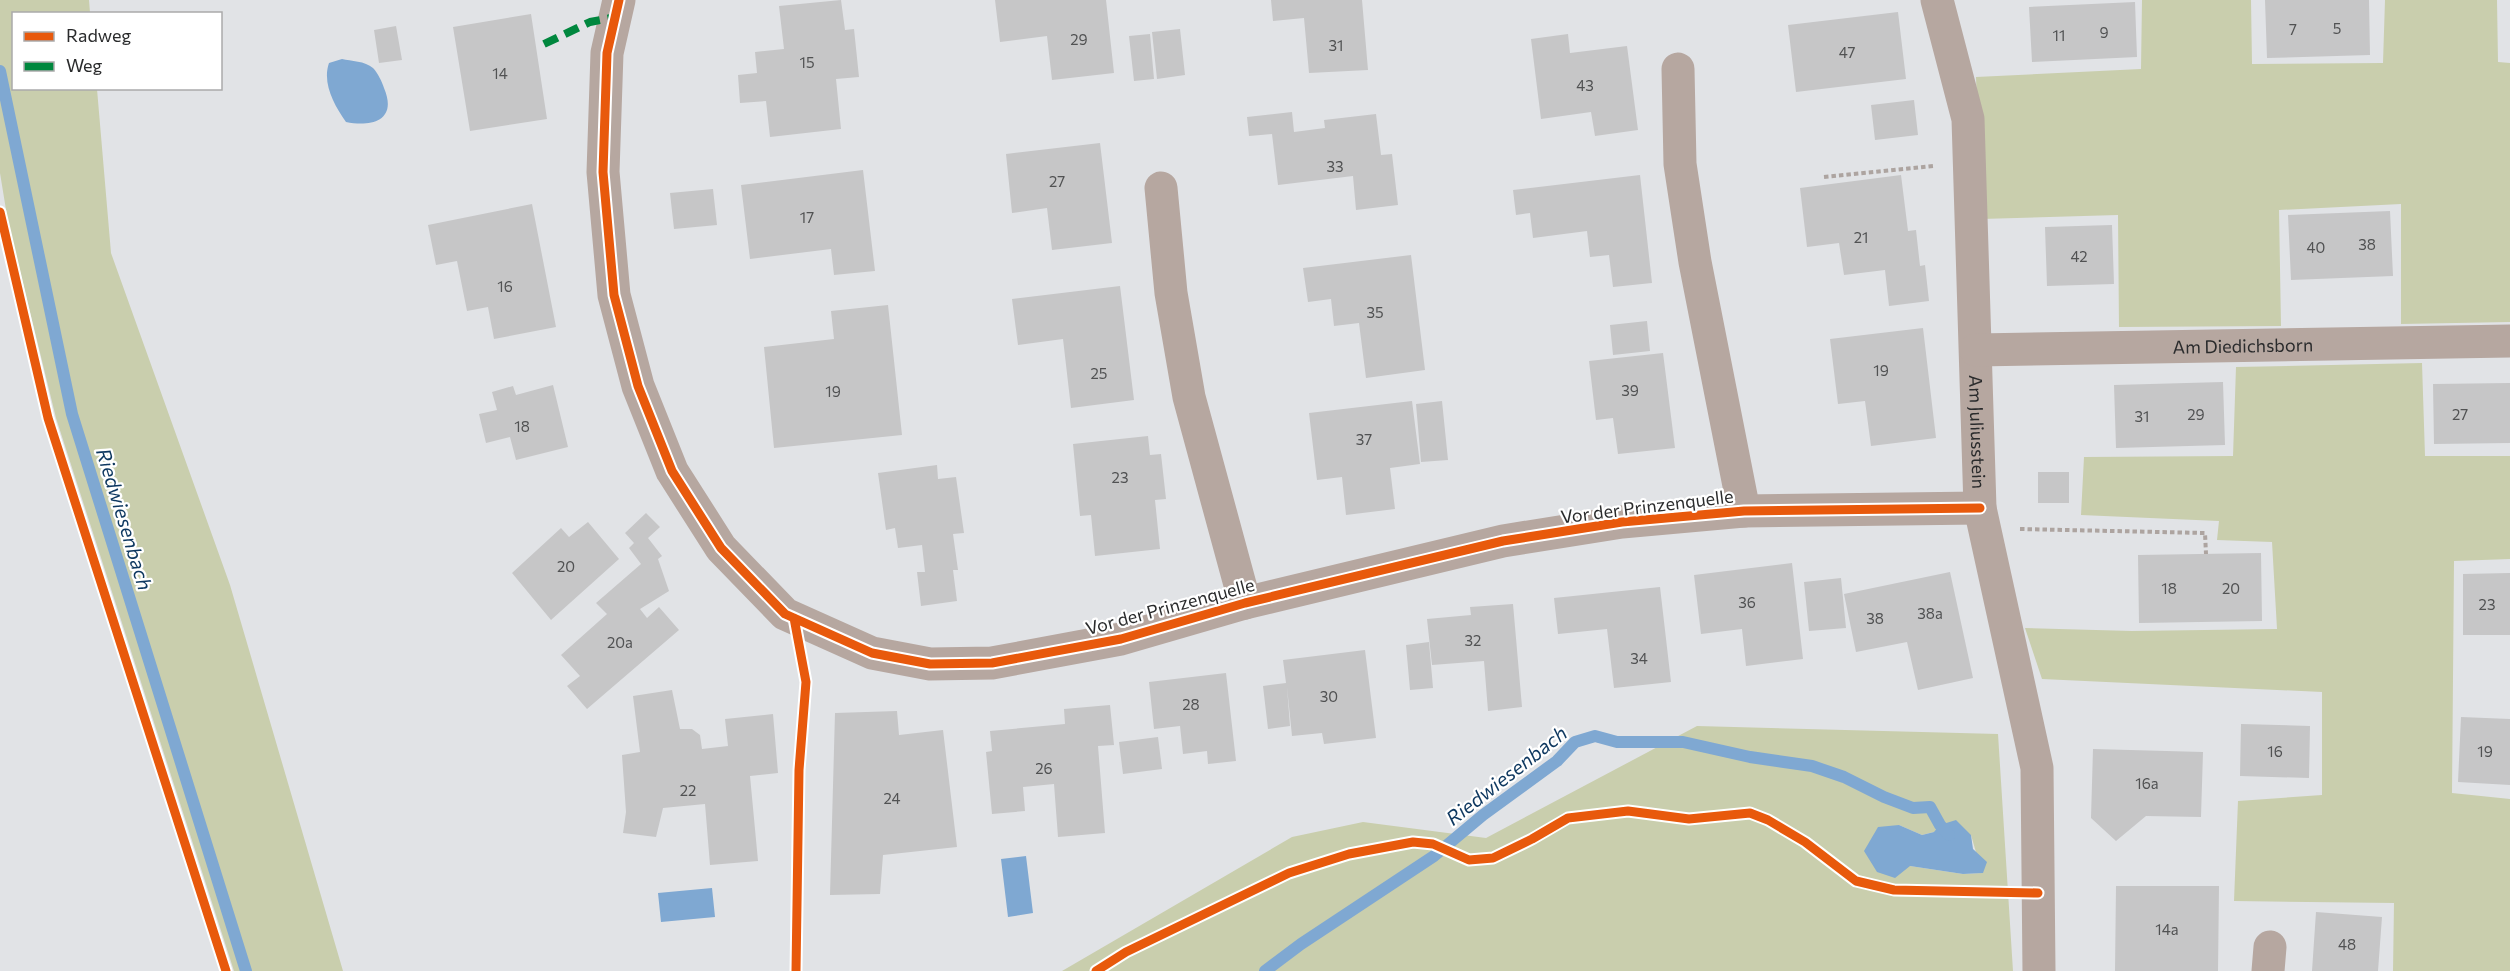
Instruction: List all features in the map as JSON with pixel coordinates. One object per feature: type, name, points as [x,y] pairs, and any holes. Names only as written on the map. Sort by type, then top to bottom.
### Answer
[{"type":"street","name":"Vor der Prinzenquelle","points":[[619,0],[607,53],[603,172],[614,295],[637,380],[672,471],[721,548],[785,614],[872,653],[930,664],[982,663],[1121,639],[1245,603],[1503,541],[1622,522],[1744,511],[1982,518]]},
{"type":"street","name":"Am Juliusstein","points":[[1937,0],[1968,119],[1982,518],[2037,768],[2040,971]]},
{"type":"street","name":"Vor der Prinzenquelle","points":[[1678,69],[1680,164],[1695,262],[1744,511]]},
{"type":"street","name":"Vor der Prinzenquelle","points":[[1161,188],[1171,293],[1189,397],[1245,603]]},
{"type":"street","name":"Am Diedichsborn","points":[[1976,350],[2510,341]]},
{"type":"path","points":[[1824,177],[1969,162]]},
{"type":"path","points":[[1982,518],[2205,533],[2206,554]]},
{"type":"green space","points":[[0,0],[89,0],[90,12],[12,12],[12,90],[97,90],[111,253],[230,585],[343,971],[234,971],[56,418],[8,222],[0,173]]},
{"type":"green space","points":[[2142,0],[2251,0],[2252,64],[2383,63],[2385,0],[2497,0],[2498,62],[2510,63],[2510,322],[2401,324],[2401,204],[2279,210],[2281,326],[2119,327],[2118,215],[1981,219],[1976,77],[2141,69]]},
{"type":"green space","points":[[2422,363],[2425,456],[2510,456],[2510,559],[2454,561],[2452,793],[2510,799],[2510,971],[2393,971],[2394,903],[2234,901],[2238,801],[2322,795],[2322,692],[2042,679],[2025,628],[2132,631],[2277,629],[2272,542],[2217,540],[2219,521],[2081,515],[2084,457],[2233,456],[2236,367]]},
{"type":"green space","points":[[1697,726],[1998,734],[2013,971],[1062,971],[1292,837],[1363,822],[1486,838]],"holes":[[[1899,825],[1922,835],[1934,832],[1971,835],[1982,873],[1963,874],[1910,866]]]},
{"type":"water","points":[[342,59],[366,64],[378,75],[387,99],[385,115],[380,119],[364,123],[346,122],[330,94],[327,78],[329,63]]},
{"type":"water","points":[[1956,820],[1971,835],[1973,849],[1987,862],[1983,873],[1963,874],[1910,866],[1895,878],[1877,872],[1864,851],[1878,827],[1899,825],[1922,835],[1934,832],[1940,825]]},
{"type":"water","points":[[1026,856],[1033,913],[1008,917],[1001,859]]},
{"type":"water","points":[[712,888],[715,917],[661,922],[658,893]]},
{"type":"building","points":[[841,0],[845,30],[854,29],[859,77],[836,79],[841,129],[770,137],[766,101],[740,103],[738,75],[757,73],[755,52],[784,49],[779,6]]},
{"type":"building","points":[[995,0],[1106,0],[1114,73],[1052,80],[1047,36],[1000,42]]},
{"type":"building","points":[[1271,0],[1362,0],[1368,70],[1309,73],[1304,18],[1273,21]]},
{"type":"building","points":[[2265,0],[2369,0],[2370,55],[2267,58]]},
{"type":"building","points":[[2135,2],[2137,57],[2032,62],[2029,7]]},
{"type":"building","points":[[1898,12],[1906,79],[1796,92],[1788,25]]},
{"type":"building","points":[[531,14],[547,119],[470,131],[453,27]]},
{"type":"building","points":[[396,26],[402,60],[379,63],[374,30]]},
{"type":"building","points":[[1180,29],[1185,75],[1157,79],[1152,32]]},
{"type":"building","points":[[1150,34],[1154,79],[1134,81],[1129,36]]},
{"type":"building","points":[[1568,34],[1570,53],[1627,46],[1638,130],[1595,136],[1591,112],[1541,119],[1531,39]]},
{"type":"building","points":[[1914,100],[1918,135],[1875,140],[1871,105]]},
{"type":"building","points":[[1292,112],[1294,132],[1325,128],[1324,120],[1376,114],[1381,155],[1392,154],[1398,205],[1356,210],[1353,176],[1278,185],[1272,134],[1249,136],[1247,117]]},
{"type":"building","points":[[1100,143],[1112,243],[1052,250],[1047,208],[1012,213],[1006,154]]},
{"type":"building","points":[[863,170],[875,271],[834,275],[831,249],[750,259],[741,185]]},
{"type":"building","points":[[1640,175],[1652,283],[1613,287],[1609,255],[1590,257],[1587,231],[1533,238],[1530,213],[1516,215],[1513,190]]},
{"type":"building","points":[[1901,175],[1908,231],[1916,230],[1920,266],[1925,265],[1929,301],[1889,306],[1885,270],[1844,275],[1839,243],[1807,247],[1800,188]]},
{"type":"building","points":[[713,189],[717,225],[674,229],[670,193]]},
{"type":"building","points":[[532,204],[556,327],[494,339],[488,307],[467,311],[457,261],[436,265],[428,225]]},
{"type":"building","points":[[2390,211],[2393,276],[2291,280],[2288,215]]},
{"type":"building","points":[[2112,225],[2114,284],[2047,286],[2045,227]]},
{"type":"building","points":[[1411,255],[1425,370],[1366,378],[1359,323],[1334,326],[1331,299],[1308,302],[1303,268]]},
{"type":"building","points":[[1120,286],[1134,400],[1071,408],[1063,339],[1018,345],[1012,299]]},
{"type":"building","points":[[888,305],[902,435],[774,448],[764,347],[834,339],[831,311]]},
{"type":"building","points":[[1647,321],[1650,351],[1613,355],[1610,325]]},
{"type":"building","points":[[1923,328],[1936,438],[1871,446],[1865,401],[1838,404],[1830,339]]},
{"type":"building","points":[[1663,353],[1675,448],[1618,454],[1613,418],[1596,420],[1589,361]]},
{"type":"building","points":[[2223,382],[2225,445],[2116,448],[2114,385]]},
{"type":"building","points":[[2510,383],[2510,443],[2434,444],[2433,384]]},
{"type":"building","points":[[553,385],[568,447],[516,460],[510,437],[486,443],[479,414],[497,410],[492,392],[513,386],[516,395]]},
{"type":"building","points":[[1412,401],[1420,464],[1390,468],[1395,509],[1346,515],[1342,477],[1317,480],[1309,413]]},
{"type":"building","points":[[1442,401],[1448,460],[1421,462],[1416,404]]},
{"type":"building","points":[[1148,436],[1150,455],[1161,454],[1166,499],[1155,500],[1160,549],[1095,556],[1091,515],[1080,516],[1073,444]]},
{"type":"building","points":[[937,465],[938,479],[956,477],[964,533],[953,534],[958,570],[953,570],[957,601],[921,606],[917,572],[925,572],[922,545],[898,548],[895,528],[886,530],[878,473]]},
{"type":"building","points":[[2038,472],[2069,472],[2069,503],[2038,503]]},
{"type":"building","points":[[646,513],[660,527],[648,538],[662,556],[658,559],[669,591],[640,609],[647,618],[659,607],[679,630],[587,709],[567,686],[580,676],[561,655],[607,614],[596,603],[641,564],[629,548],[634,543],[625,533]]},
{"type":"building","points":[[588,522],[619,559],[551,620],[512,573],[561,528],[569,537]]},
{"type":"building","points":[[2261,553],[2262,621],[2139,623],[2138,555]]},
{"type":"building","points":[[1792,563],[1803,659],[1746,666],[1742,629],[1701,634],[1694,575]]},
{"type":"building","points":[[1950,572],[1973,678],[1918,690],[1907,642],[1856,652],[1844,594]]},
{"type":"building","points":[[2510,573],[2510,635],[2463,635],[2463,574]]},
{"type":"building","points":[[1841,578],[1846,628],[1809,631],[1804,582]]},
{"type":"building","points":[[1660,587],[1671,682],[1614,688],[1607,629],[1558,634],[1554,598]]},
{"type":"building","points":[[1513,604],[1522,707],[1488,711],[1484,661],[1432,665],[1427,619],[1471,615],[1470,607]]},
{"type":"building","points":[[1429,642],[1433,688],[1410,690],[1406,645]]},
{"type":"building","points":[[1365,650],[1376,738],[1324,744],[1322,733],[1292,736],[1287,687],[1290,726],[1268,729],[1263,686],[1286,683],[1283,660]]},
{"type":"building","points":[[1226,673],[1236,761],[1208,764],[1207,751],[1183,754],[1180,726],[1154,729],[1149,682]]},
{"type":"building","points":[[672,690],[680,729],[692,729],[700,735],[702,749],[728,746],[725,719],[773,714],[778,773],[750,776],[758,861],[710,865],[705,804],[663,808],[656,837],[623,833],[626,812],[622,755],[640,752],[633,696]]},
{"type":"building","points":[[1110,705],[1114,745],[1098,746],[1105,833],[1058,837],[1054,784],[1023,787],[1025,811],[992,814],[986,752],[992,751],[990,731],[1065,724],[1064,709]]},
{"type":"building","points":[[897,711],[899,735],[943,730],[957,847],[883,855],[880,894],[830,895],[835,713]]},
{"type":"building","points":[[2461,717],[2510,719],[2510,785],[2458,782]]},
{"type":"building","points":[[2241,724],[2310,726],[2309,778],[2240,776]]},
{"type":"building","points":[[1158,737],[1162,769],[1123,774],[1119,742]]},
{"type":"building","points":[[2093,749],[2203,752],[2201,817],[2146,816],[2116,841],[2091,818]]},
{"type":"building","points":[[2116,886],[2219,886],[2218,971],[2115,971]]},
{"type":"building","points":[[2316,912],[2382,917],[2378,971],[2312,971]]},
{"type":"waterway","name":"Riedwiesenbach","points":[[0,71],[72,414],[246,971]]},
{"type":"waterway","name":"Riedwiesenbach","points":[[1265,971],[1301,944],[1434,856],[1483,815],[1557,761],[1575,742],[1595,736],[1617,742],[1683,742],[1750,757],[1812,766],[1844,777],[1884,797],[1913,808],[1930,807],[1940,825],[1949,835]]},
{"type":"marked path","points":[[544,44],[590,22],[616,17]]},
{"type":"cycle path","points":[[619,0],[607,53],[603,172],[614,295],[638,386],[672,471],[721,548],[785,614],[872,653],[930,664],[992,663],[1121,639],[1245,603],[1503,541],[1622,522],[1744,511],[1980,508]]},
{"type":"cycle path","points":[[0,212],[48,418],[226,971]]},
{"type":"cycle path","points":[[794,618],[806,682],[799,770],[796,971]]},
{"type":"cycle path","points":[[1096,971],[1126,952],[1289,873],[1349,854],[1413,842],[1433,844],[1469,860],[1493,858],[1568,818],[1628,811],[1689,819],[1750,813],[1768,820],[1805,842],[1856,881],[1894,890],[2038,893]]}]
